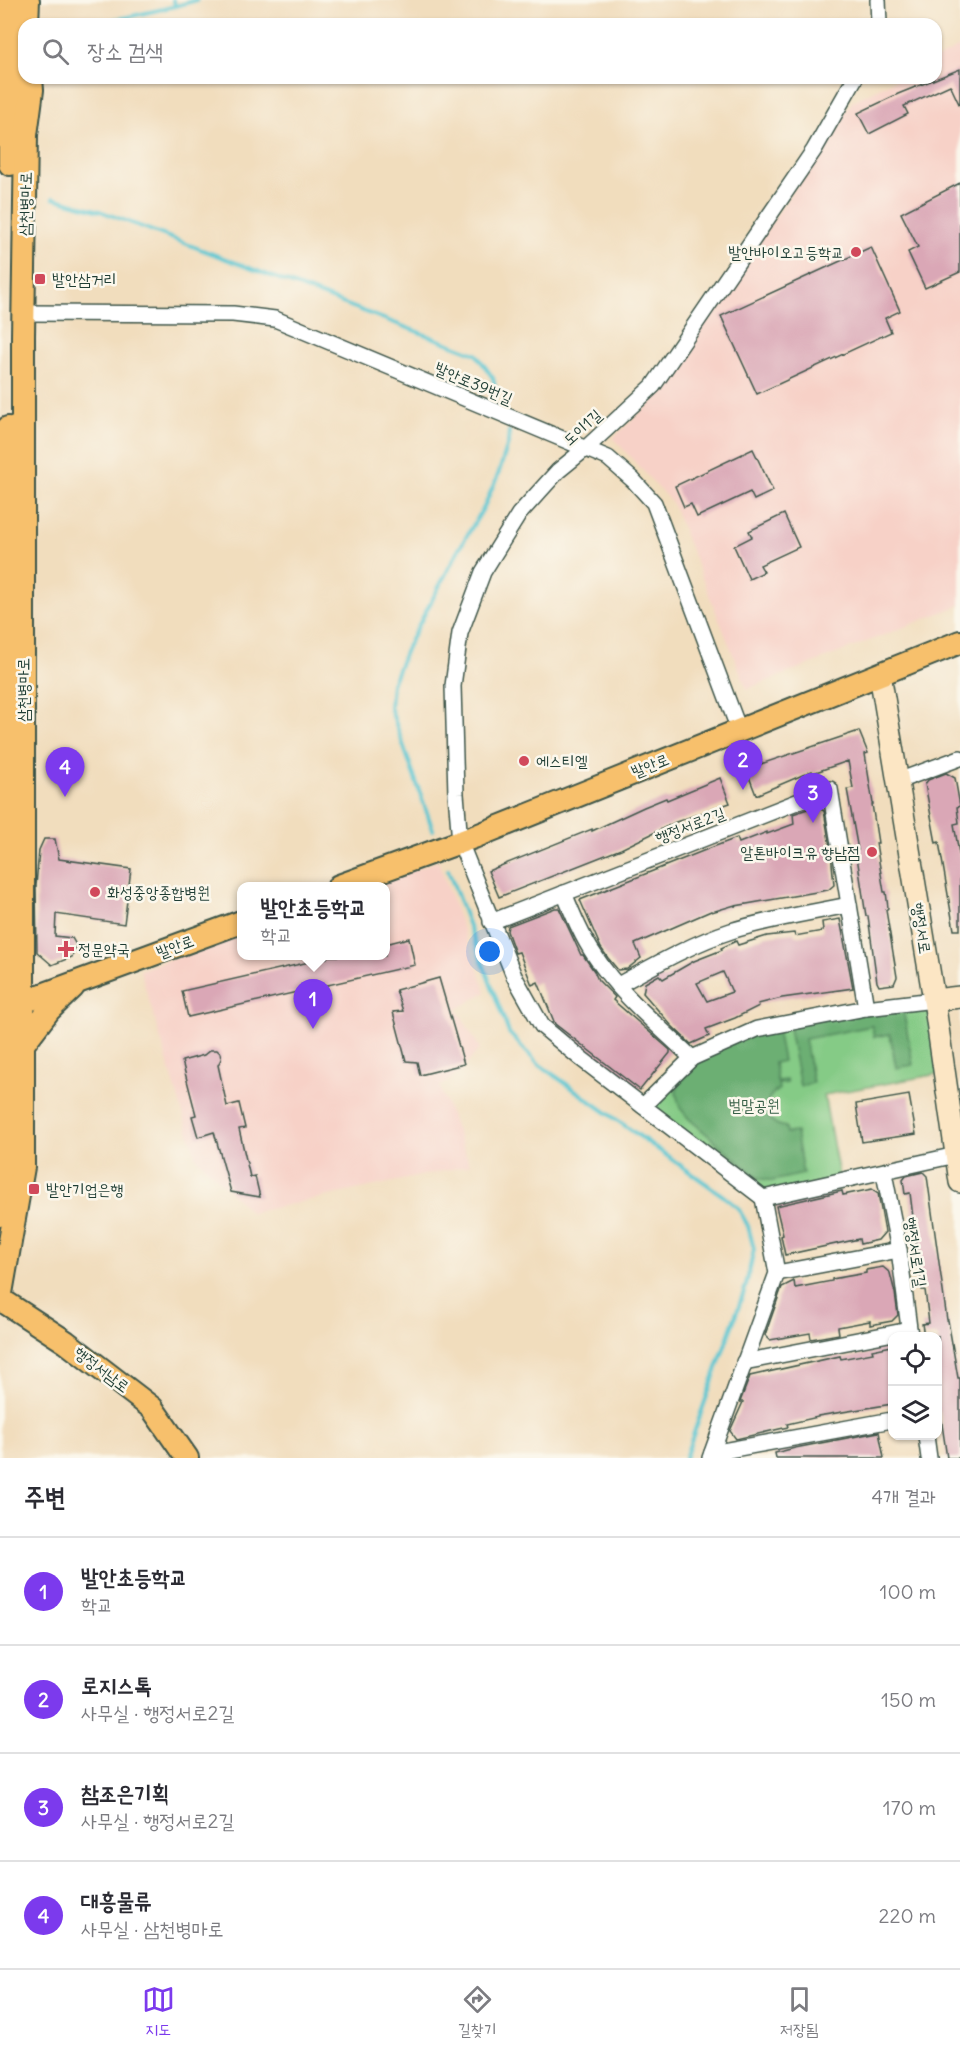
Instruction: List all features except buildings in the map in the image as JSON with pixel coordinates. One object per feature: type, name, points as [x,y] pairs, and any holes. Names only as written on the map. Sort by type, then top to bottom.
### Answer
[{"type":"main road","points":[[10,0],[18,24]]},
{"type":"main road","points":[[22,18],[28,0]]},
{"type":"main road","name":"삼천병마로","points":[[0,1215],[10,1004],[2,920],[3,518],[21,84]]},
{"type":"main road","name":"삼천병마로","points":[[0,1299],[24,1167],[23,1044],[10,1004],[23,959],[23,313],[26,135],[32,90],[26,84]]},
{"type":"main road","name":"발안로","points":[[350,882],[460,842],[960,642]]},
{"type":"main road","name":"발안로","points":[[10,1004],[237,923]]},
{"type":"main road","points":[[23,959],[41,977],[73,983]]},
{"type":"main road","points":[[23,1044],[73,983]]},
{"type":"main road","name":"행정서남로","points":[[0,1299],[66,1342],[152,1408],[187,1458]]},
{"type":"street","points":[[878,0],[879,18]]},
{"type":"street","name":"도이1길","points":[[460,842],[456,794],[453,686],[460,633],[483,572],[519,514],[558,471],[653,386],[814,150],[852,84]]},
{"type":"street","name":"발안로39번길","points":[[23,313],[233,314],[274,320],[608,458],[654,503],[739,730]]},
{"type":"street","name":"행정서로","points":[[880,674],[934,1000],[960,1182]]},
{"type":"street","points":[[898,781],[960,758]]},
{"type":"street","name":"행정서로2길","points":[[491,922],[830,789],[849,905]]},
{"type":"street","points":[[460,842],[514,975],[542,1026],[763,1198],[777,1274],[711,1456]]},
{"type":"street","points":[[564,893],[584,939],[596,959],[618,985],[692,1058]]},
{"type":"street","points":[[618,985],[666,958],[730,932],[768,921],[849,905],[866,1008]]},
{"type":"street","points":[[643,1106],[692,1058],[757,1029],[866,1008],[960,997]]},
{"type":"street","points":[[763,1198],[884,1173],[956,1155]]},
{"type":"street","name":"행정서로1길","points":[[884,1173],[910,1332]]},
{"type":"street","points":[[777,1274],[898,1250]]},
{"type":"street","points":[[744,1362],[888,1337]]},
{"type":"street","points":[[711,1456],[888,1421]]},
{"type":"street","points":[[927,1440],[929,1458]]},
{"type":"shaded area","name":"발안바이오고등학교","points":[[960,47],[960,605],[747,689],[672,503],[613,438],[651,402],[853,101],[887,84],[942,84],[942,56]]},
{"type":"shaded area","points":[[438,861],[486,992],[457,1009],[480,1048],[461,1071],[440,1087],[470,1165],[251,1213],[196,1157],[140,970],[237,934],[237,960],[390,960],[390,882],[379,882]]},
{"type":"green space","name":"벌말공원","points":[[934,1000],[944,1073],[824,1095],[840,1181],[763,1198],[643,1106],[692,1058],[757,1029]]},
{"type":"green space","points":[[902,1003],[913,1065],[896,1068],[890,1034],[874,1037],[872,1026],[805,1039],[813,1083],[800,1086],[788,1023]]},
{"type":"green space","points":[[776,1025],[783,1061],[774,1063],[777,1081],[786,1080],[787,1083],[778,1084],[779,1089],[769,1099],[767,1111],[773,1121],[786,1127],[787,1133],[796,1132],[803,1174],[772,1181],[758,1178],[688,1118],[680,1108],[676,1093],[678,1085],[702,1054]]},
{"type":"waterway","points":[[123,18],[176,6],[173,0]]},
{"type":"waterway","points":[[176,6],[197,0]]},
{"type":"waterway","points":[[53,198],[100,211],[476,354],[493,378],[496,391]]},
{"type":"waterway","points":[[433,830],[390,707],[392,684],[407,647],[484,507],[498,475],[508,444],[509,431]]},
{"type":"waterway","points":[[448,870],[509,1033],[537,1063],[722,1195],[738,1208],[748,1226],[754,1249],[746,1286],[685,1458]]},
{"type":"place","name":"발안바이오고등학교","points":[[856,252]]},
{"type":"place","name":"발안삼거리","points":[[40,279]]},
{"type":"place","name":"에스티엘","points":[[524,761]]},
{"type":"place","name":"로지스톡","points":[[743,790]]},
{"type":"place","name":"대흥물류","points":[[65,797]]},
{"type":"place","name":"참조은기획","points":[[813,823]]},
{"type":"place","name":"알톤바이크유 향남점","points":[[872,852]]},
{"type":"place","name":"화성중앙종합병원","points":[[95,892]]},
{"type":"place","name":"정문약국","points":[[66,949]]},
{"type":"place","name":"발안초등학교","points":[[313,1029]]},
{"type":"place","name":"발안기업은행","points":[[34,1189]]}]
